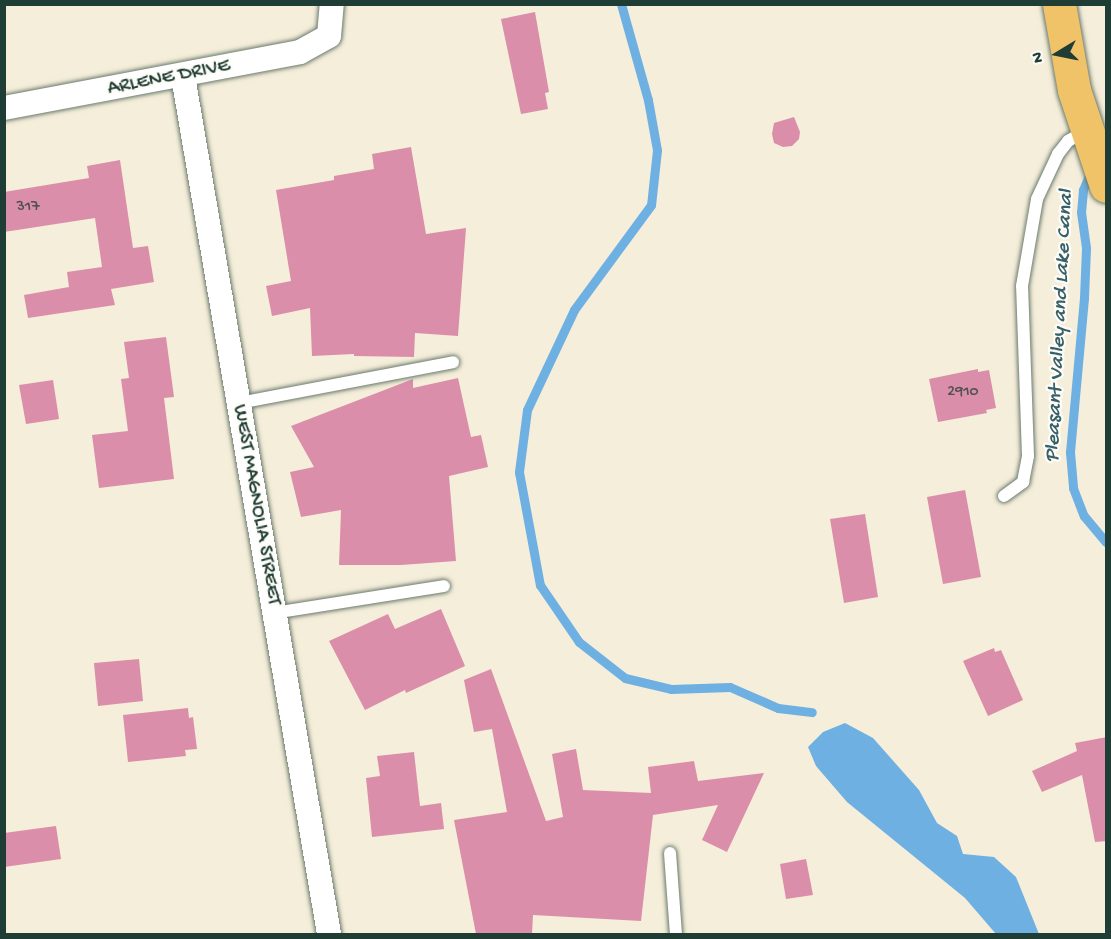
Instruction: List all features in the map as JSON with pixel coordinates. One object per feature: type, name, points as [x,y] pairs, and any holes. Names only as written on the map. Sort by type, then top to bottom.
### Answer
[{"type":"main road","points":[[1059,4],[1069,67],[1089,139],[1107,186]]},
{"type":"street","name":"ARLENE DRIVE","points":[[4,108],[183,76],[300,52],[329,36],[332,4]]},
{"type":"street","name":"WEST MAGNOLIA STREET","points":[[183,76],[329,934]]},
{"type":"lane","points":[[1004,496],[1023,482],[1028,456],[1022,286],[1037,199],[1058,154],[1068,141],[1089,139]]},
{"type":"lane","points":[[239,403],[453,362]]},
{"type":"lane","points":[[274,613],[444,586]]},
{"type":"lane","points":[[670,853],[676,934]]},
{"type":"water","points":[[845,723],[873,738],[919,790],[937,823],[957,836],[963,854],[994,857],[1016,877],[1039,934],[996,934],[965,898],[847,802],[816,766],[808,747],[823,732]]},
{"type":"building","points":[[535,12],[549,92],[545,93],[548,109],[521,114],[501,19]]},
{"type":"building","points":[[794,117],[800,132],[799,139],[792,146],[783,147],[774,143],[772,134],[774,123]]},
{"type":"building","points":[[411,147],[426,234],[466,228],[458,336],[415,333],[414,357],[354,356],[354,354],[312,356],[310,308],[272,316],[266,286],[291,281],[276,190],[334,180],[334,176],[374,169],[372,154]]},
{"type":"building","points":[[120,160],[133,248],[148,246],[154,282],[111,289],[115,305],[28,318],[24,295],[69,287],[67,272],[102,267],[95,218],[4,232],[4,192],[89,178],[87,166]]},
{"type":"building","points":[[166,337],[174,397],[164,398],[174,479],[99,488],[92,435],[128,431],[121,379],[129,378],[124,342]]},
{"type":"building","points":[[978,369],[978,372],[989,370],[996,408],[986,410],[987,413],[938,422],[929,379]]},
{"type":"building","points":[[458,378],[471,437],[481,435],[488,467],[449,476],[456,561],[401,565],[339,565],[341,510],[301,517],[290,472],[314,467],[291,426],[413,379],[413,388]]},
{"type":"building","points":[[53,380],[59,419],[26,424],[19,385]]},
{"type":"building","points":[[965,490],[981,577],[943,584],[927,497]]},
{"type":"building","points":[[865,514],[878,597],[844,603],[830,519]]},
{"type":"building","points":[[441,609],[465,666],[406,693],[405,690],[365,710],[329,641],[388,614],[395,629]]},
{"type":"building","points":[[994,648],[995,652],[1001,650],[1023,700],[988,716],[963,661]]},
{"type":"building","points":[[139,659],[143,701],[98,706],[94,663]]},
{"type":"building","points":[[491,669],[546,821],[563,817],[552,754],[576,749],[583,790],[651,793],[648,767],[694,761],[698,781],[764,773],[727,852],[702,840],[718,805],[653,815],[641,921],[533,915],[532,934],[476,934],[454,820],[507,812],[492,729],[474,732],[464,680]]},
{"type":"building","points":[[188,708],[189,718],[193,717],[197,749],[185,750],[186,756],[128,762],[123,715]]},
{"type":"building","points":[[1107,737],[1107,841],[1095,842],[1082,775],[1042,792],[1032,771],[1077,751],[1075,743]]},
{"type":"building","points":[[414,752],[420,806],[441,803],[444,829],[372,837],[366,778],[380,776],[377,756]]},
{"type":"building","points":[[56,826],[61,859],[4,867],[4,833]]},
{"type":"building","points":[[806,859],[813,895],[786,899],[780,864]]},
{"type":"waterway","points":[[621,4],[648,100],[657,150],[651,205],[574,310],[527,410],[519,472],[540,585],[579,642],[625,678],[671,689],[730,687],[778,708],[812,712]]},
{"type":"waterway","name":"Pleasant Valley and Lake Canal","points":[[1091,171],[1083,190],[1081,212],[1086,248],[1084,298],[1070,452],[1073,488],[1084,516],[1106,542]]}]
